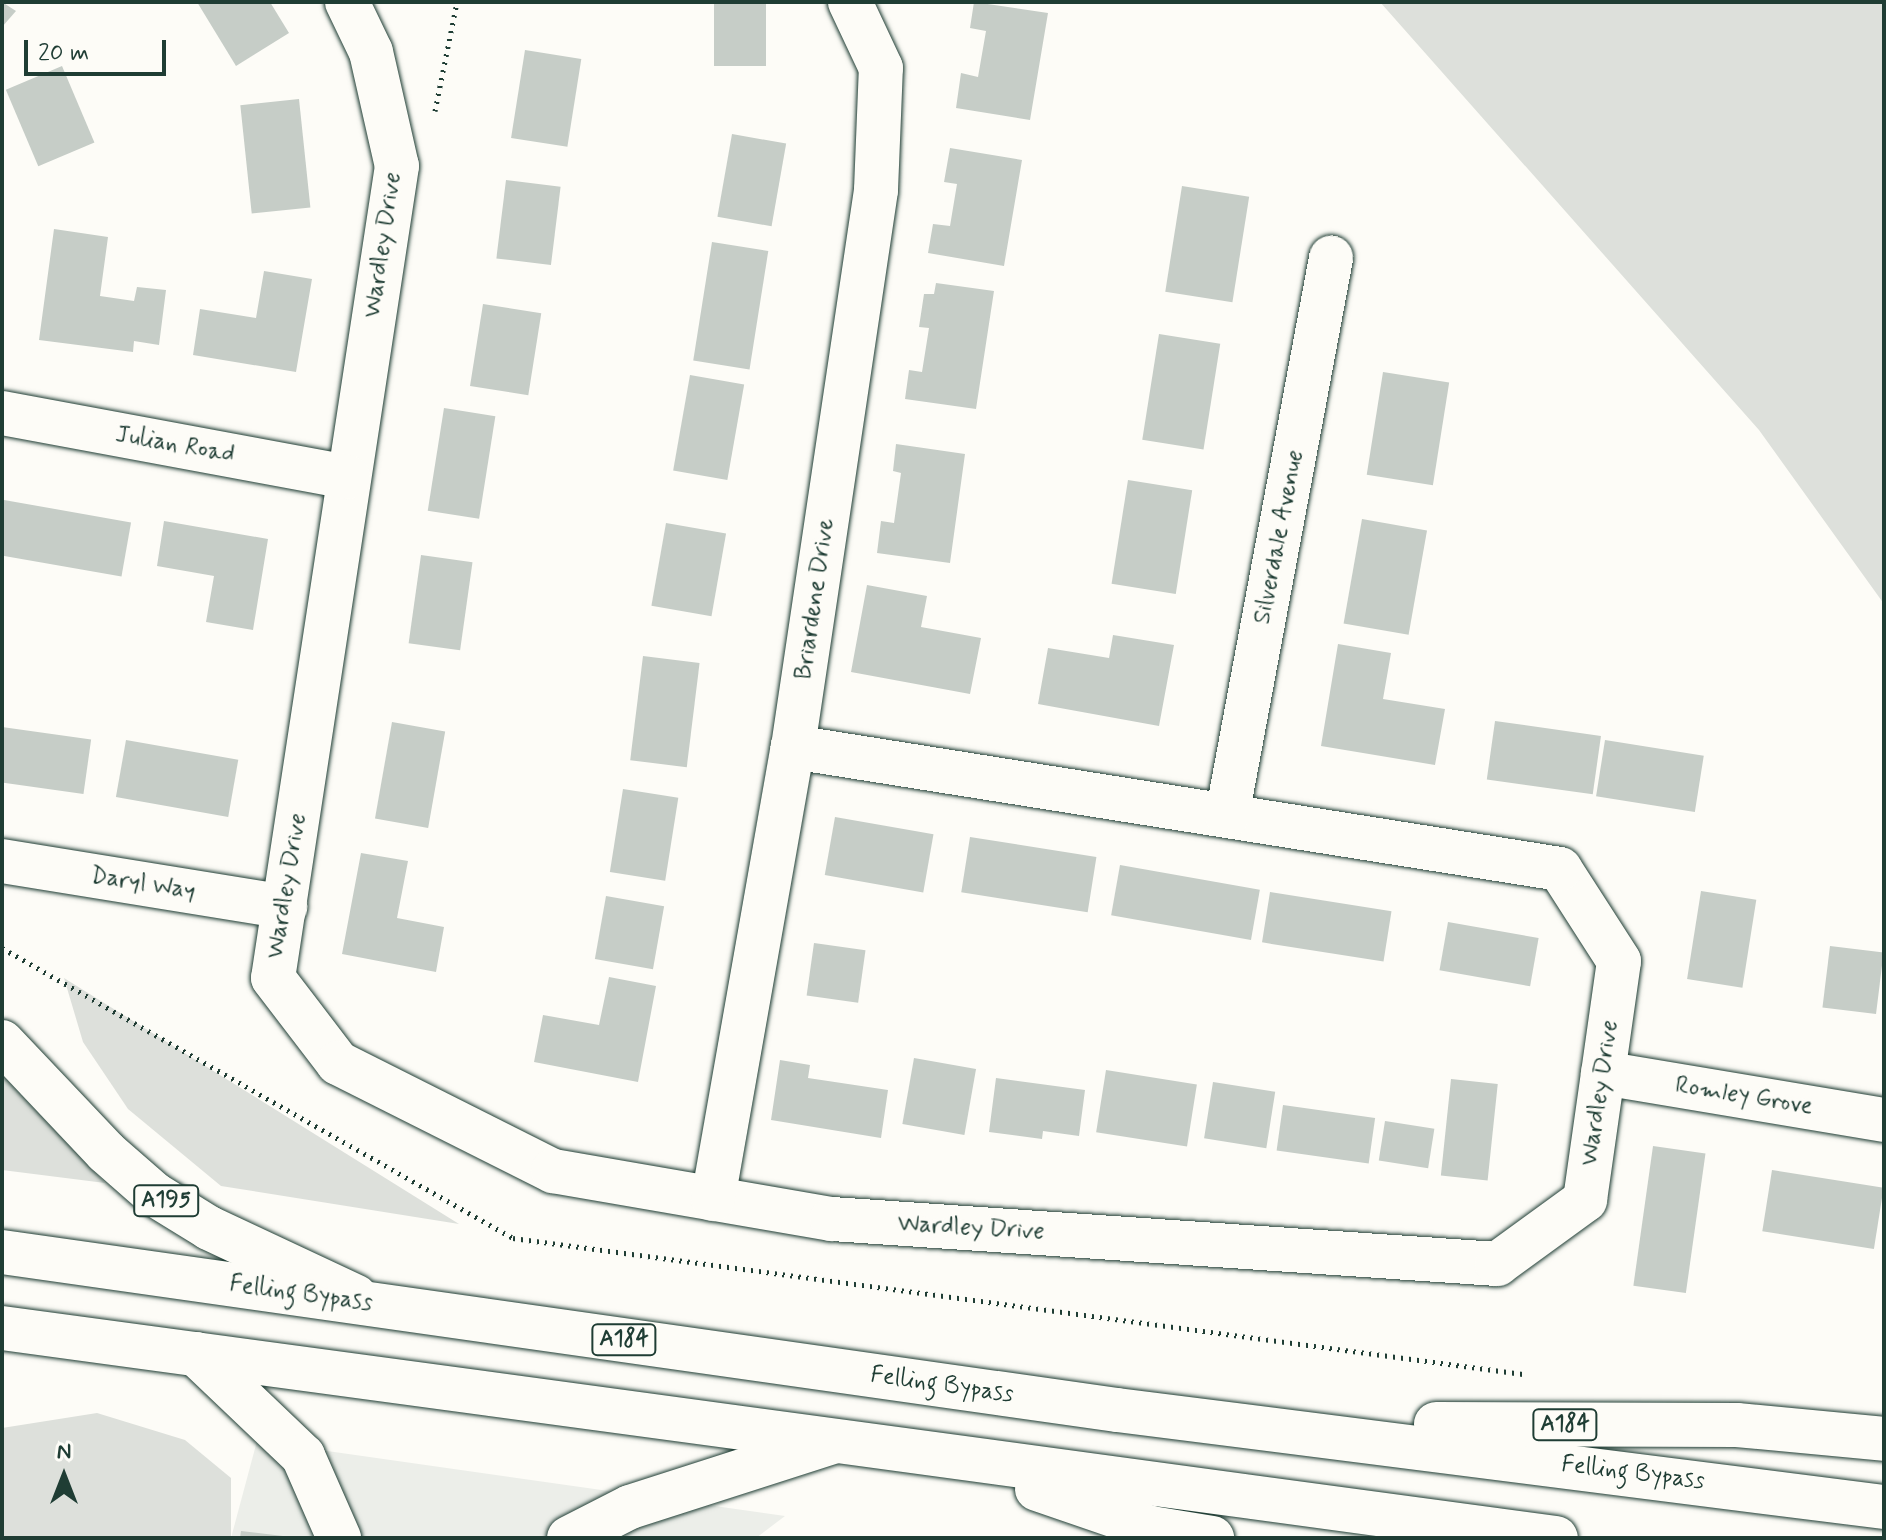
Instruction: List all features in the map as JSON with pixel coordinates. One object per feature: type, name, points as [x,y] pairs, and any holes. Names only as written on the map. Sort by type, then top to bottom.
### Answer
[{"type":"main road","name":"Wardley Drive","points":[[347,2],[371,52],[397,166],[273,978],[338,1063],[553,1171],[832,1219],[1497,1264],[1585,1200],[1619,961],[1560,869],[793,747]]},
{"type":"main road","name":"Briardene Drive","points":[[713,1199],[793,747],[876,190],[881,68],[850,2]]},
{"type":"main road","name":"Silverdale Avenue","points":[[1227,816],[1331,258]]},
{"type":"main road","name":"Julian Road","points":[[2,413],[348,477]]},
{"type":"main road","name":"Daryl Way","points":[[2,861],[285,907]]},
{"type":"main road","name":"A195","points":[[2,1042],[106,1152],[154,1194],[209,1228],[371,1304]]},
{"type":"main road","name":"Romley Grove","points":[[1603,1073],[1884,1120]]},
{"type":"main road","name":"Felling Bypass","points":[[2,1252],[1117,1410],[1246,1423],[1884,1507]]},
{"type":"main road","points":[[2,1328],[1556,1538]]},
{"type":"main road","points":[[196,1354],[303,1456],[339,1538]]},
{"type":"main road","name":"A184","points":[[1246,1423],[1737,1425],[1884,1439]]},
{"type":"main road","points":[[569,1538],[630,1507],[835,1441]]},
{"type":"main road","points":[[943,1456],[1151,1528],[1212,1538]]},
{"type":"path","points":[[431,127],[457,2]]},
{"type":"shaded area","points":[[1380,2],[1884,2],[1884,604],[1759,430]]},
{"type":"shaded area","points":[[64,978],[459,1224],[221,1186],[128,1109],[83,1042]]},
{"type":"shaded area","points":[[2,1075],[105,1183],[2,1170]]},
{"type":"shaded area","points":[[97,1413],[185,1440],[231,1478],[231,1538],[2,1538],[2,1428]]},
{"type":"shaded area","points":[[257,1441],[785,1516],[756,1538],[231,1538]]},
{"type":"building","points":[[2,2],[16,11],[2,27]]},
{"type":"building","points":[[197,2],[270,2],[289,33],[236,66]]},
{"type":"building","points":[[714,2],[766,2],[766,66],[714,66]]},
{"type":"building","points":[[974,2],[1048,13],[1030,120],[956,108],[961,73],[978,77],[986,31],[970,28]]},
{"type":"building","points":[[525,50],[581,59],[567,147],[511,138]]},
{"type":"building","points":[[62,66],[94,142],[38,166],[6,90]]},
{"type":"building","points":[[299,99],[310,207],[252,214],[240,105]]},
{"type":"building","points":[[732,134],[786,144],[772,226],[717,217]]},
{"type":"building","points":[[950,148],[1022,160],[1004,266],[928,253],[933,224],[950,226],[957,184],[944,182]]},
{"type":"building","points":[[506,180],[561,187],[551,265],[496,258]]},
{"type":"building","points":[[1182,186],[1249,197],[1232,302],[1165,292]]},
{"type":"building","points":[[54,229],[108,237],[100,296],[134,301],[137,287],[166,290],[159,345],[134,341],[133,352],[39,340]]},
{"type":"building","points":[[712,242],[768,251],[750,369],[693,361]]},
{"type":"building","points":[[264,271],[312,279],[296,372],[193,355],[200,309],[256,318]]},
{"type":"building","points":[[936,283],[994,291],[976,409],[905,399],[909,370],[922,372],[929,328],[919,327],[924,294],[934,294]]},
{"type":"building","points":[[483,304],[541,313],[528,395],[470,386]]},
{"type":"building","points":[[1159,334],[1220,344],[1203,449],[1142,440]]},
{"type":"building","points":[[1383,372],[1449,382],[1433,485],[1367,475]]},
{"type":"building","points":[[690,375],[744,385],[727,480],[673,471]]},
{"type":"building","points":[[444,408],[495,416],[479,519],[428,511]]},
{"type":"building","points":[[896,444],[965,454],[950,563],[877,553],[881,521],[894,523],[901,473],[893,471]]},
{"type":"building","points":[[1128,480],[1192,490],[1176,594],[1112,584]]},
{"type":"building","points":[[4,500],[131,522],[121,577],[2,555]]},
{"type":"building","points":[[1362,519],[1427,530],[1409,635],[1344,623]]},
{"type":"building","points":[[164,521],[268,539],[253,630],[206,622],[214,576],[157,566]]},
{"type":"building","points":[[666,523],[726,534],[711,616],[651,606]]},
{"type":"building","points":[[421,555],[472,562],[460,650],[409,643]]},
{"type":"building","points":[[867,585],[927,596],[921,627],[981,638],[970,694],[851,672]]},
{"type":"building","points":[[1113,635],[1174,645],[1159,726],[1038,704],[1048,648],[1109,658]]},
{"type":"building","points":[[1338,644],[1391,653],[1383,699],[1445,709],[1435,765],[1321,746]]},
{"type":"building","points":[[643,656],[700,663],[687,767],[630,760]]},
{"type":"building","points":[[1495,721],[1601,736],[1593,794],[1487,779]]},
{"type":"building","points":[[392,722],[445,731],[428,828],[375,819]]},
{"type":"building","points":[[2,727],[91,740],[83,794],[2,783]]},
{"type":"building","points":[[126,740],[238,760],[228,817],[116,797]]},
{"type":"building","points":[[1605,740],[1704,756],[1695,812],[1596,796]]},
{"type":"building","points":[[623,789],[678,798],[665,881],[610,872]]},
{"type":"building","points":[[835,817],[933,834],[923,892],[825,875]]},
{"type":"building","points":[[970,837],[1096,857],[1088,912],[961,892]]},
{"type":"building","points":[[361,853],[408,861],[397,918],[444,927],[436,972],[342,954]]},
{"type":"building","points":[[1120,865],[1260,890],[1251,940],[1111,915]]},
{"type":"building","points":[[1701,891],[1756,900],[1742,988],[1687,979]]},
{"type":"building","points":[[1270,892],[1391,911],[1384,962],[1262,942]]},
{"type":"building","points":[[606,896],[664,906],[653,969],[595,959]]},
{"type":"building","points":[[1448,922],[1539,938],[1530,986],[1439,970]]},
{"type":"building","points":[[814,943],[865,950],[858,1003],[807,995]]},
{"type":"building","points":[[1830,946],[1884,953],[1876,1014],[1822,1008]]},
{"type":"building","points":[[609,977],[656,986],[638,1082],[534,1062],[543,1015],[599,1025]]},
{"type":"building","points":[[914,1058],[976,1069],[964,1135],[902,1124]]},
{"type":"building","points":[[780,1060],[810,1065],[808,1078],[888,1090],[881,1138],[771,1120]]},
{"type":"building","points":[[1106,1070],[1197,1084],[1187,1147],[1096,1132]]},
{"type":"building","points":[[996,1078],[1085,1090],[1079,1136],[1043,1131],[1042,1139],[989,1132]]},
{"type":"building","points":[[1451,1079],[1498,1084],[1488,1180],[1441,1175]]},
{"type":"building","points":[[1213,1082],[1275,1092],[1266,1148],[1204,1138]]},
{"type":"building","points":[[1283,1105],[1375,1118],[1369,1163],[1277,1151]]},
{"type":"building","points":[[1385,1121],[1434,1129],[1428,1168],[1379,1161]]},
{"type":"building","points":[[1653,1146],[1705,1153],[1686,1293],[1633,1286]]},
{"type":"building","points":[[1772,1170],[1884,1188],[1874,1249],[1762,1231]]},
{"type":"building","points":[[241,1531],[283,1536],[283,1538],[240,1538]]}]
